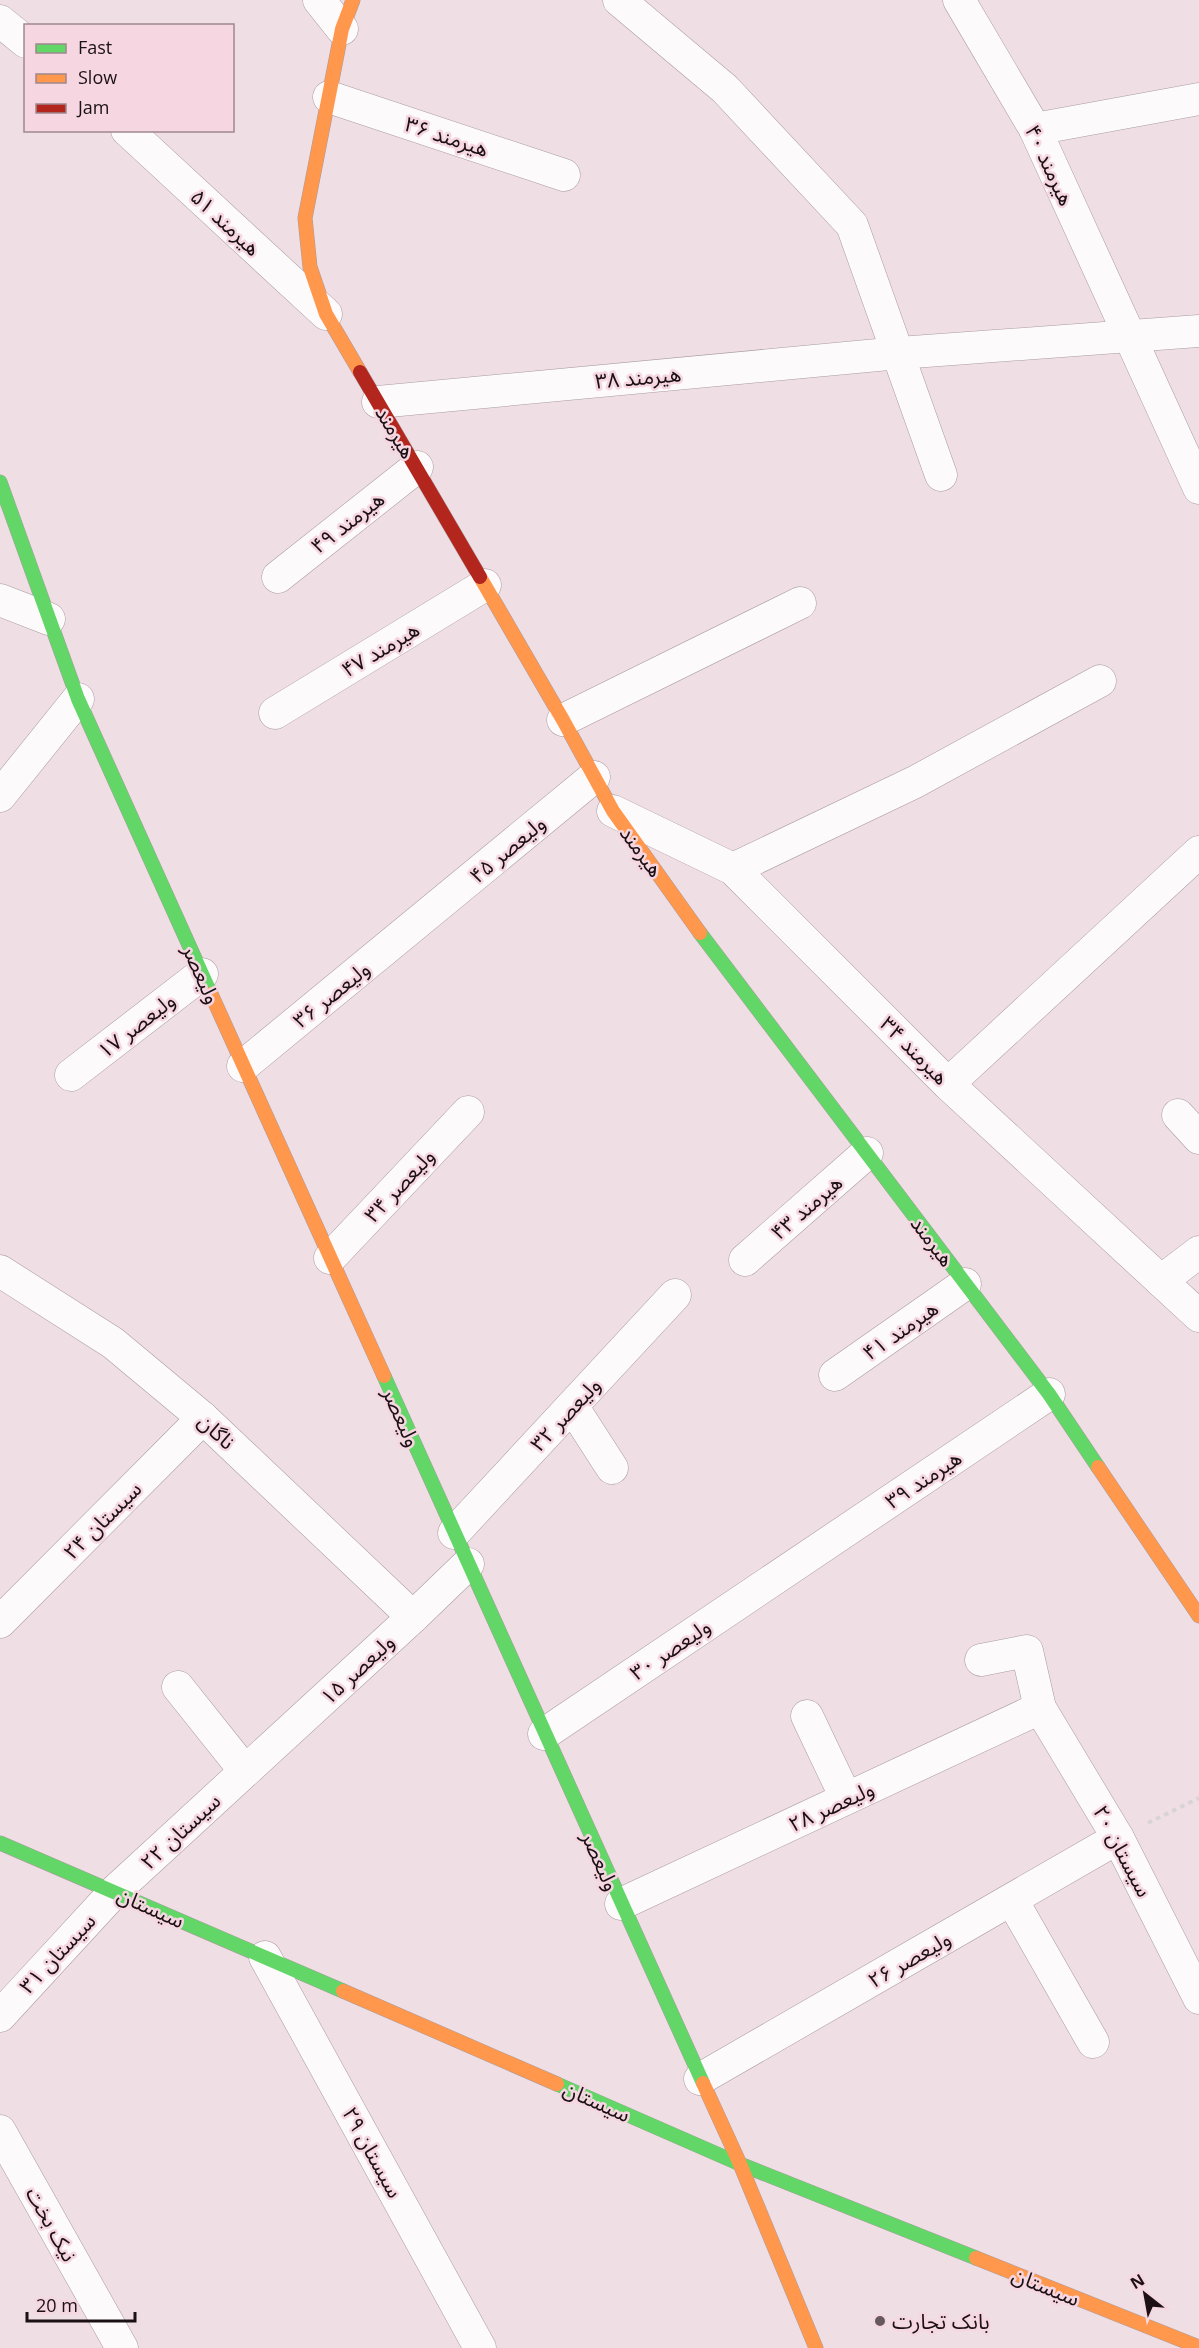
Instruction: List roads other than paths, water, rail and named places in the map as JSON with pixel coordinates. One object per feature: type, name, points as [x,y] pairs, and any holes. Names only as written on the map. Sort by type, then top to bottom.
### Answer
[{"type":"street","points":[[319,0],[342,29]]},
{"type":"street","name":"هیرمند","points":[[353,0],[342,29],[305,218],[310,267],[326,314],[417,467],[613,811],[698,930],[1049,1394],[1199,1616]]},
{"type":"street","points":[[619,0],[725,89],[852,225],[941,475]]},
{"type":"street","name":"هیرمند ۴۰","points":[[959,0],[1035,129],[1199,488]]},
{"type":"street","points":[[0,21],[24,40]]},
{"type":"street","name":"هیرمند ۳۶","points":[[329,97],[564,175]]},
{"type":"street","points":[[1035,129],[1199,99]]},
{"type":"street","name":"هیرمند ۵۱","points":[[129,132],[326,314]]},
{"type":"street","name":"هیرمند ۳۸","points":[[378,402],[899,353],[1199,331]]},
{"type":"street","name":"هیرمند ۴۹","points":[[278,577],[417,467]]},
{"type":"street","name":"ولیعصر","points":[[0,482],[78,699],[740,2164],[816,2348]]},
{"type":"street","name":"هیرمند ۴۷","points":[[275,713],[485,585]]},
{"type":"street","points":[[0,600],[50,619]]},
{"type":"street","points":[[563,720],[800,603]]},
{"type":"street","points":[[733,869],[915,782],[1101,681]]},
{"type":"street","points":[[0,796],[78,699]]},
{"type":"street","name":"ولیعصر ۴۵","points":[[419,921],[594,777]]},
{"type":"street","name":"هیرمند ۳۴","points":[[613,811],[733,869],[948,1084],[1199,1316]]},
{"type":"street","points":[[948,1084],[1199,852]]},
{"type":"street","name":"ولیعصر ۳۶","points":[[243,1066],[419,921]]},
{"type":"street","name":"ولیعصر ۱۷","points":[[71,1075],[202,974]]},
{"type":"street","name":"ولیعصر ۳۴","points":[[330,1258],[468,1112]]},
{"type":"street","points":[[1178,1115],[1199,1138]]},
{"type":"street","name":"هیرمند ۴۳","points":[[745,1260],[867,1153]]},
{"type":"street","points":[[1161,1281],[1199,1252]]},
{"type":"street","name":"ناگان","points":[[0,1271],[113,1343],[203,1418],[413,1617]]},
{"type":"street","name":"هیرمند ۴۱","points":[[835,1375],[965,1284]]},
{"type":"street","name":"ولیعصر ۳۲","points":[[454,1533],[675,1295]]},
{"type":"street","name":"هیرمند ۳۹","points":[[797,1564],[1049,1394]]},
{"type":"street","points":[[572,1406],[612,1468]]},
{"type":"street","name":"سیستان ۲۴","points":[[0,1622],[203,1418]]},
{"type":"street","name":"ولیعصر ۱۵","points":[[245,1772],[468,1564]]},
{"type":"street","name":"ولیعصر ۳۰","points":[[544,1734],[797,1564]]},
{"type":"street","name":"سیستان ۲۰","points":[[981,1660],[1027,1651],[1040,1707],[1118,1838],[1199,1998]]},
{"type":"street","points":[[178,1687],[245,1772]]},
{"type":"street","name":"ولیعصر ۲۸","points":[[621,1904],[1040,1707]]},
{"type":"street","points":[[807,1716],[846,1798]]},
{"type":"street","name":"سیستان ۲۲","points":[[115,1891],[245,1772]]},
{"type":"street","name":"ولیعصر ۲۶","points":[[700,2079],[1118,1838]]},
{"type":"street","name":"سیستان","points":[[0,1843],[740,2164],[1199,2347]]},
{"type":"street","name":"سیستان ۳۱","points":[[0,2016],[115,1891]]},
{"type":"street","points":[[1011,1900],[1093,2042]]},
{"type":"street","name":"سیستان ۲۹","points":[[265,1957],[480,2348]]},
{"type":"street","name":"نیک بخت","points":[[0,2131],[122,2348]]},
{"type":"place","name":"بانک تجارت","points":[[880,2321]]}]
